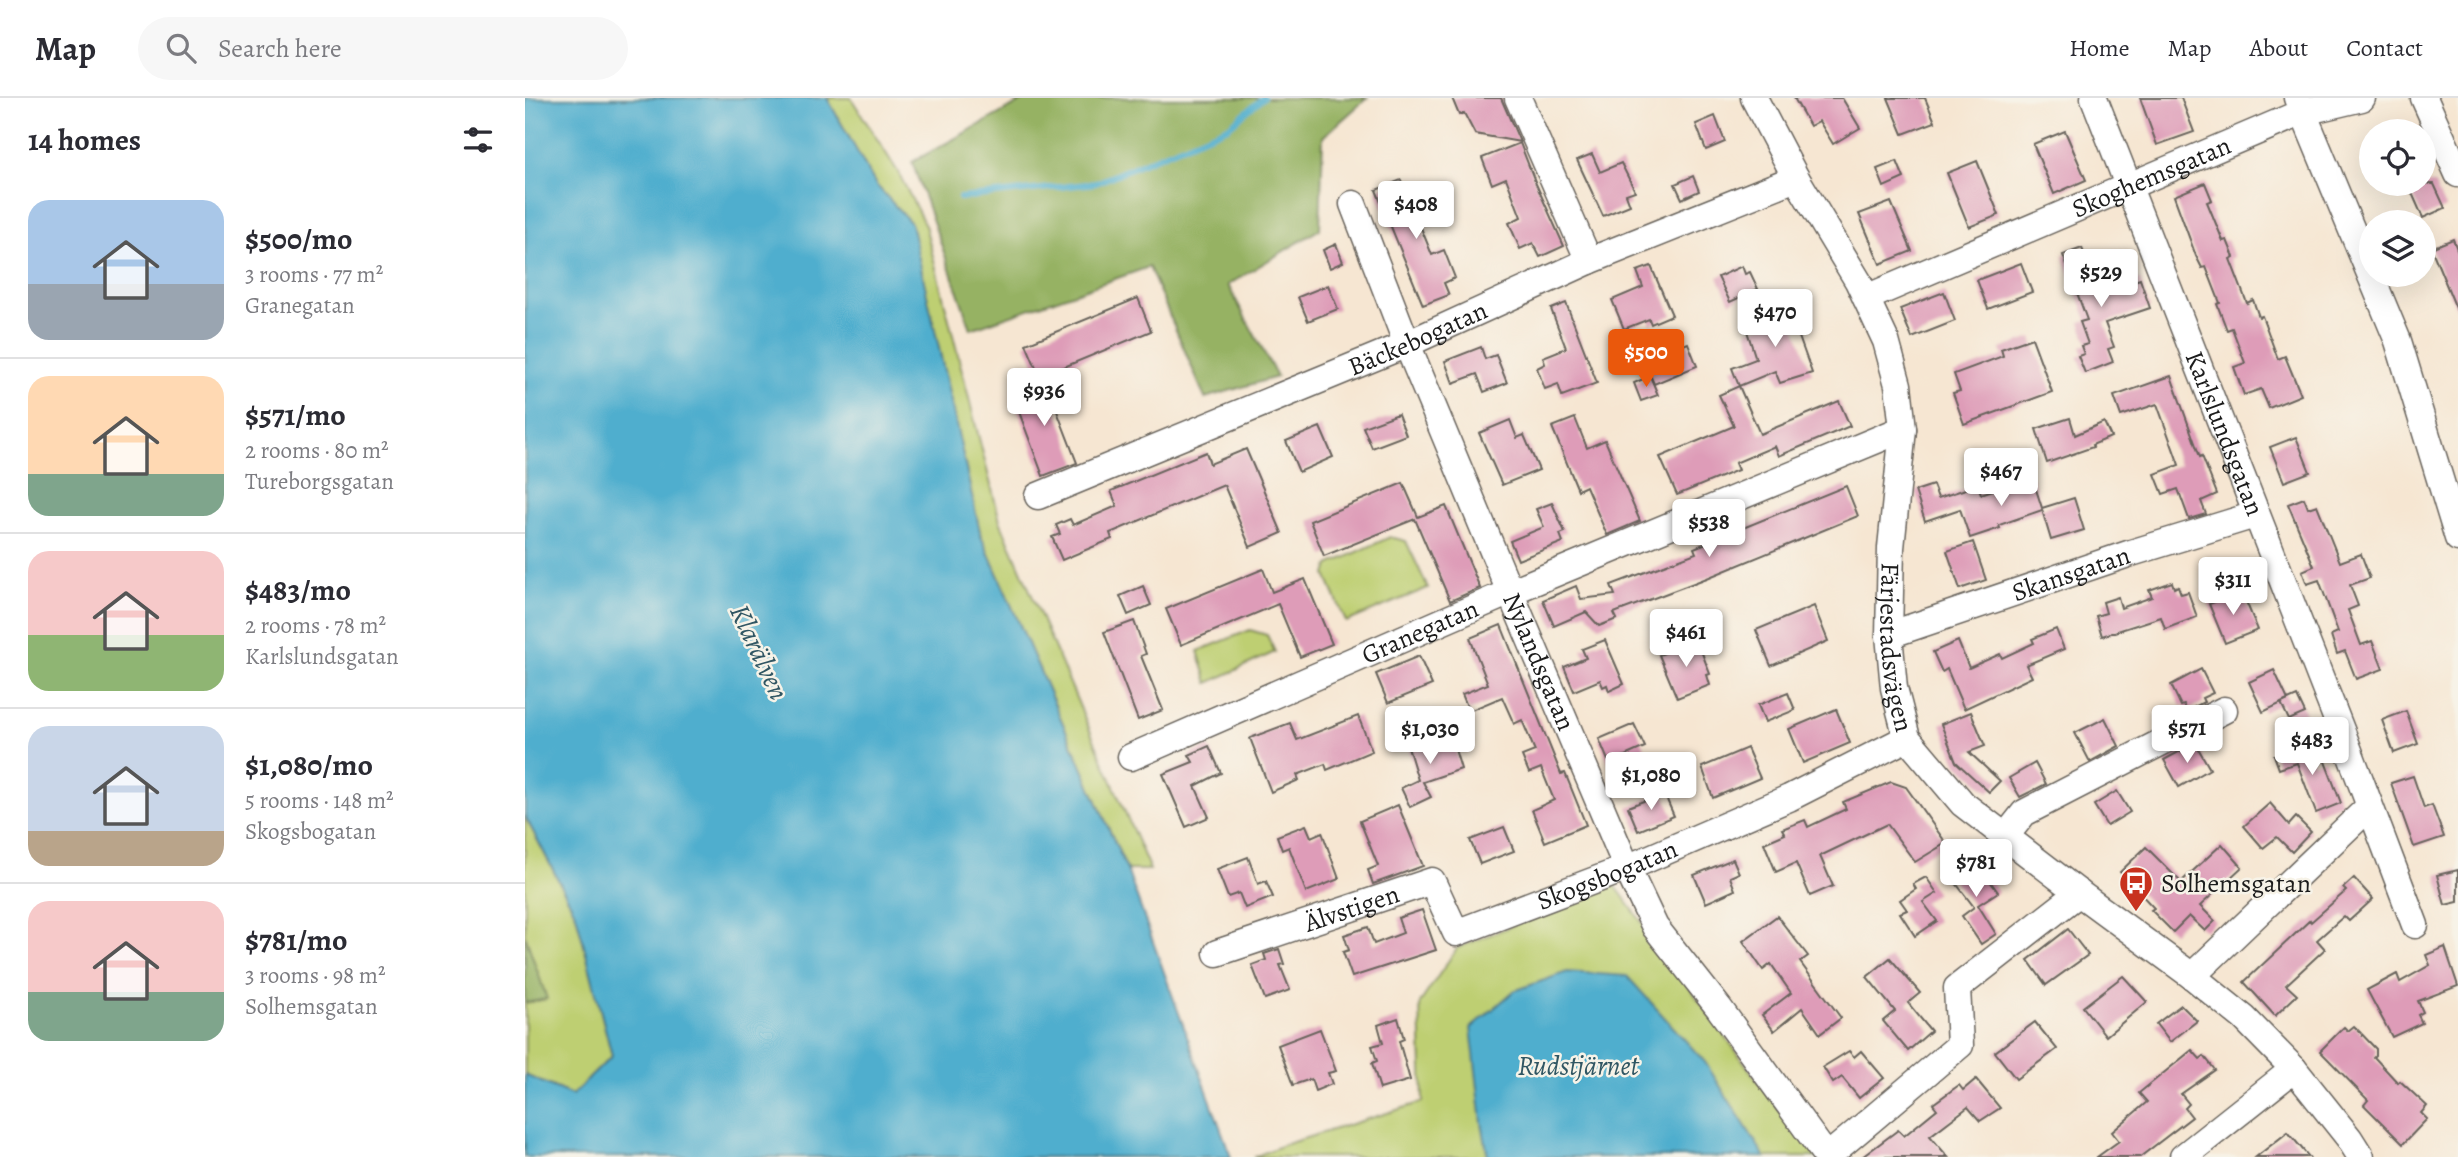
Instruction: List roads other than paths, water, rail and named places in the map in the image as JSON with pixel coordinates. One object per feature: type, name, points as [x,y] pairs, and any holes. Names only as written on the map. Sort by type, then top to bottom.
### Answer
[{"type":"street","points":[[1518,98],[1589,261]]},
{"type":"street","name":"Färjestadsvägen","points":[[1754,98],[1865,298],[1889,352],[1898,385],[1903,429],[1891,548],[1889,635],[1894,688],[1907,738],[1963,804],[2244,1018],[2294,1069],[2361,1157]]},
{"type":"street","name":"Karlslundsgatan","points":[[2094,98],[2415,925]]},
{"type":"street","name":"Skoghemsgatan","points":[[1865,298],[2129,185],[2300,105],[2362,98]]},
{"type":"street","points":[[2424,98],[2458,174]]},
{"type":"street","points":[[2300,105],[2398,341],[2458,538]]},
{"type":"street","name":"Bäckebogatan","points":[[1038,496],[1407,344],[1589,261],[1796,178]]},
{"type":"street","name":"Nylandsgatan","points":[[1353,204],[1407,344],[1510,592],[1626,868],[1655,927],[1719,1008],[1827,1157]]},
{"type":"street","name":"Granegatan","points":[[1131,757],[1510,592],[1903,429]]},
{"type":"street","name":"Skansgatan","points":[[1889,635],[2131,553],[2255,515]]},
{"type":"street","points":[[2005,836],[2024,813],[2224,710]]},
{"type":"street","name":"Skogsbogatan","points":[[1456,933],[1626,868],[1789,798],[1907,738]]},
{"type":"street","points":[[2192,976],[2369,807]]},
{"type":"street","name":"Älvstigen","points":[[1217,953],[1432,881],[1456,933]]},
{"type":"street","points":[[1827,1157],[1960,1045],[1957,988],[2079,893]]},
{"type":"street","points":[[2183,1157],[2294,1069]]},
{"type":"water","name":"Klarälven","points":[[525,98],[827,98],[876,185],[911,223],[981,536],[1127,870],[1231,1157],[525,1157],[525,1075],[572,1095],[612,1056],[576,914],[525,816]]},
{"type":"water","name":"Rudstjärnet","points":[[1567,972],[1627,976],[1705,1062],[1765,1157],[1488,1157],[1471,1028],[1514,991]]},
{"type":"waterway","points":[[960,198],[1096,183],[1228,127],[1263,98]]},
{"type":"place","name":"Solhemsgatan","points":[[2136,913]]}]
